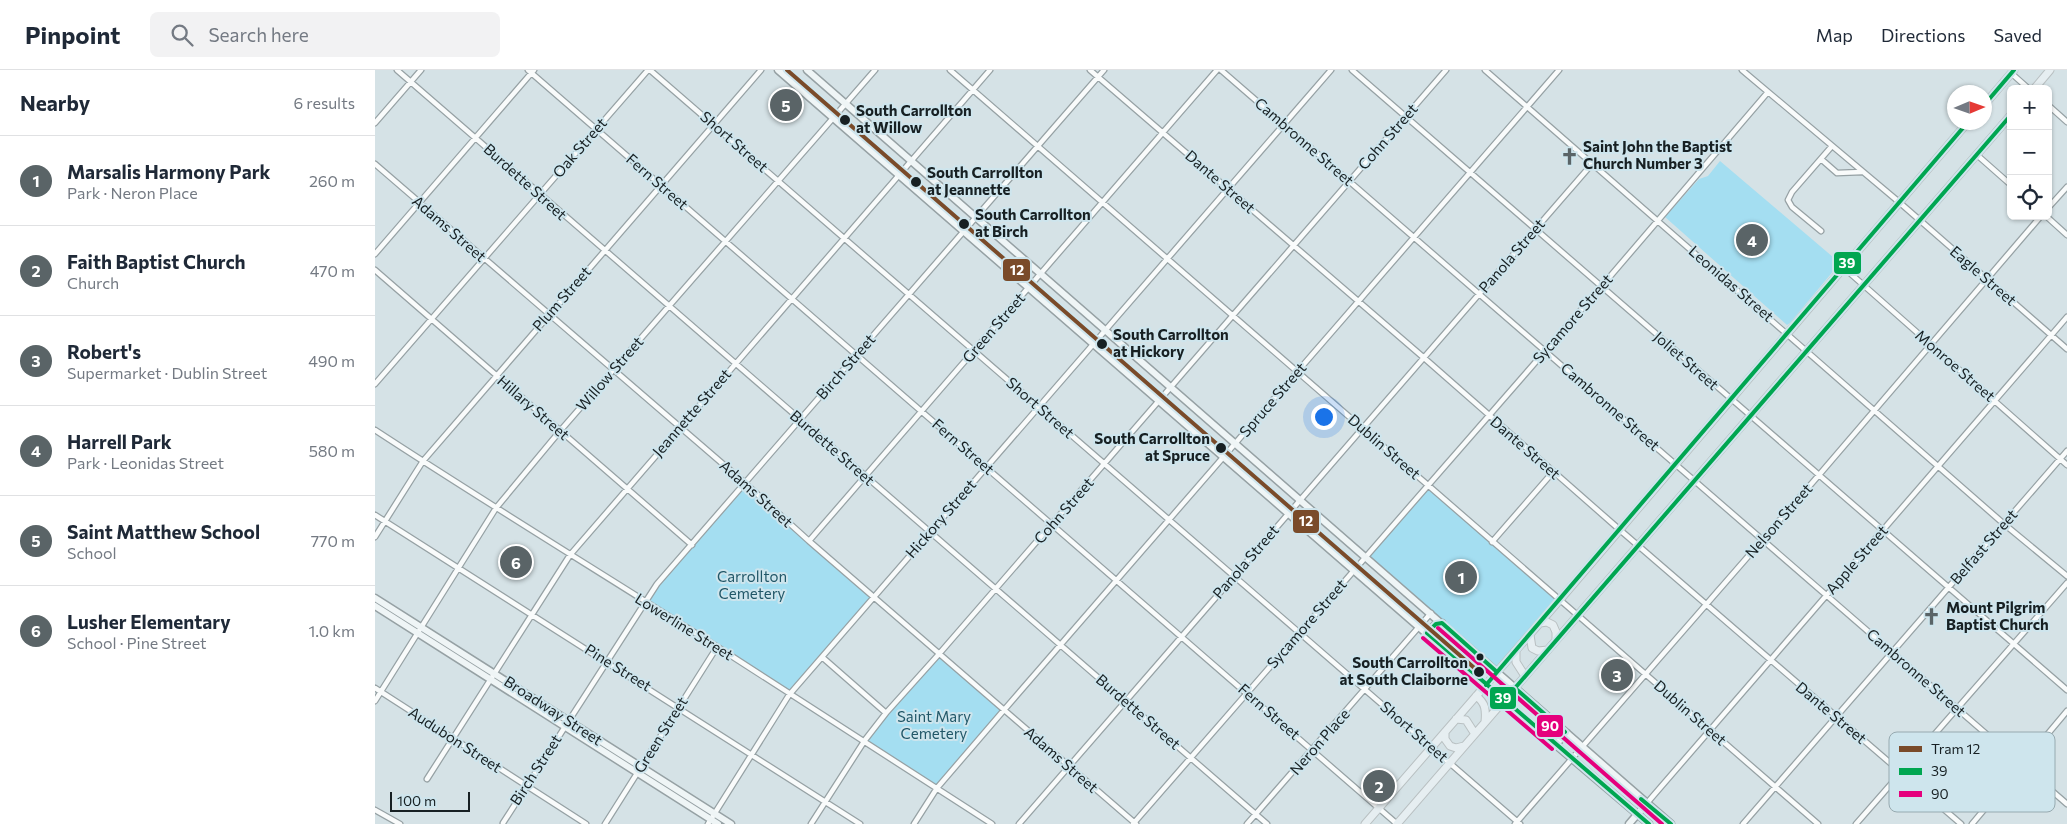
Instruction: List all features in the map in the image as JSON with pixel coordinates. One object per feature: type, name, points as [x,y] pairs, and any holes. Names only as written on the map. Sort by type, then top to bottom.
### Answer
[{"type":"main road","points":[[778,70],[1223,458],[1649,824]]},
{"type":"main road","points":[[807,70],[1671,824]]},
{"type":"main road","points":[[2037,85],[2050,70]]},
{"type":"main road","points":[[1992,96],[2012,72]]},
{"type":"main road","points":[[1397,824],[2007,121]]},
{"type":"main road","points":[[1365,824],[1732,400],[1961,130]]},
{"type":"main road","name":"Broadway Street","points":[[375,598],[419,630]]},
{"type":"main road","name":"Broadway Street","points":[[375,606],[419,630],[493,676],[639,770],[718,824]]},
{"type":"main road","points":[[1539,623],[1547,622],[1553,625],[1556,632],[1556,640]]},
{"type":"main road","points":[[1427,633],[1436,624],[1442,623]]},
{"type":"main road","points":[[1530,634],[1529,641],[1532,648],[1538,651],[1548,650]]},
{"type":"main road","points":[[1516,650],[1516,662],[1525,676]]},
{"type":"main road","points":[[1476,696],[1484,705],[1486,712],[1485,722]]},
{"type":"main road","points":[[1456,719],[1466,720],[1475,734]]},
{"type":"main road","points":[[1445,732],[1445,739],[1450,746],[1456,748],[1464,746]]},
{"type":"main road","points":[[1556,744],[1567,734]]},
{"type":"main road","points":[[1629,824],[1647,803]]},
{"type":"main road","name":"Broadway Street","points":[[711,819],[731,824]]},
{"type":"street","name":"Burdette Street","points":[[397,70],[1267,824]]},
{"type":"street","points":[[375,123],[421,70]]},
{"type":"street","name":"Short Street","points":[[649,70],[1518,823]]},
{"type":"street","name":"Oak Street","points":[[375,384],[377,378],[432,319],[649,70]]},
{"type":"street","name":"Plum Street","points":[[375,537],[423,461],[761,70]]},
{"type":"street","name":"Willow Street","points":[[375,701],[496,508],[560,431],[875,70]]},
{"type":"street","name":"Dublin Street","points":[[950,70],[1818,824]]},
{"type":"street","name":"Jeannette Street","points":[[427,779],[570,555],[990,70]]},
{"type":"street","name":"Dante Street","points":[[1090,70],[1889,762]]},
{"type":"street","name":"Birch Street","points":[[503,823],[606,660],[657,584],[1104,70]]},
{"type":"street","name":"Cambronne Street","points":[[1219,70],[1985,732]]},
{"type":"street","name":"Green Street","points":[[809,541],[1219,70]]},
{"type":"street","name":"Hickory Street","points":[[711,819],[789,695],[1331,70]]},
{"type":"street","name":"Joliet Street","points":[[1352,70],[2067,690]]},
{"type":"street","name":"Cohn Street","points":[[811,824],[865,740],[885,713],[939,654],[1159,402],[1446,70]]},
{"type":"street","name":"Leonidas Street","points":[[1485,70],[2004,524],[2067,576]]},
{"type":"street","name":"Spruce Street","points":[[914,824],[937,788],[1559,70]]},
{"type":"street","name":"Eagle Street","points":[[1742,70],[1920,220],[1986,280],[2067,349]]},
{"type":"street","points":[[375,254],[476,138],[531,71]]},
{"type":"street","name":"Fern Street","points":[[531,71],[1397,824]]},
{"type":"street","points":[[2012,72],[2025,85]]},
{"type":"street","name":"Sycamore Street","points":[[1134,823],[1601,287],[1768,92]]},
{"type":"street","points":[[2052,109],[2067,122]]},
{"type":"street","points":[[1821,231],[1792,207],[1788,200],[1789,195],[1832,146]]},
{"type":"street","points":[[1977,155],[2007,181]]},
{"type":"street","points":[[1821,158],[1837,173],[1862,172]]},
{"type":"street","name":"Adams Street","points":[[375,164],[745,483],[873,597],[1134,823]]},
{"type":"street","name":"Panola Street","points":[[1019,824],[1592,164]]},
{"type":"street","points":[[2052,204],[2067,187]]},
{"type":"street","name":"Nelson Street","points":[[1518,823],[1581,746],[1819,475],[2038,220]]},
{"type":"street","points":[[2050,220],[2067,235]]},
{"type":"street","name":"Monroe Street","points":[[1843,268],[2067,464]]},
{"type":"street","name":"Hillary Street","points":[[375,270],[692,545]]},
{"type":"street","name":"Apple Street","points":[[1647,803],[1937,465],[2067,317]]},
{"type":"street","name":"Lowerline Street","points":[[375,430],[717,647],[789,695],[865,740],[993,824]]},
{"type":"street","name":"Belfast Street","points":[[1743,824],[2067,451]]},
{"type":"street","points":[[1492,542],[1553,472]]},
{"type":"street","name":"Pine Street","points":[[375,515],[606,660],[860,824]]},
{"type":"street","points":[[1936,732],[2067,583]]},
{"type":"street","name":"Neron Place","points":[[1247,824],[1313,751],[1431,613]]},
{"type":"street","name":"Green Street","points":[[605,824],[717,647]]},
{"type":"street","points":[[822,657],[885,713]]},
{"type":"street","name":"Audubon Street","points":[[375,688],[585,824]]},
{"type":"street","points":[[2049,732],[2067,711]]},
{"type":"street","points":[[1856,824],[1889,786]]},
{"type":"street","name":"Cambronne Street","points":[[2055,793],[2067,804]]},
{"type":"street","points":[[375,810],[400,824]]},
{"type":"street","name":"Dante Street","points":[[1947,812],[1961,824]]},
{"type":"street","points":[[1972,824],[1982,812]]},
{"type":"green space","points":[[1720,161],[1840,263],[1787,325],[1665,217],[1699,179],[1708,176]]},
{"type":"green space","name":"Carrollton Cemetery","points":[[745,483],[874,597],[789,695],[645,601]]},
{"type":"green space","points":[[1428,485],[1560,600],[1497,672],[1366,557]]},
{"type":"green space","name":"Saint Mary Cemetery","points":[[939,654],[1004,710],[937,788],[865,740]]},
{"type":"tram line","name":"12","points":[[787,70],[1479,672]]},
{"type":"transit line","name":"39","points":[[1992,96],[2014,70]]},
{"type":"transit line","name":"39","points":[[1515,688],[2007,120]]},
{"type":"transit line","name":"39","points":[[1486,685],[1961,130]]},
{"type":"transit line","name":"39","points":[[1497,672],[1442,623],[1436,624],[1427,633],[1649,824]]},
{"type":"transit line","name":"90","points":[[1438,628],[1662,824]]},
{"type":"transit line","name":"90","points":[[1423,638],[1552,749]]},
{"type":"transit line","name":"39","points":[[1515,688],[1565,732]]},
{"type":"transit line","name":"39","points":[[1641,799],[1671,824]]},
{"type":"place","name":"Saint Matthew School","points":[[786,105]]},
{"type":"place","name":"South Carrollton at Willow","points":[[845,120]]},
{"type":"place","name":"Saint John the Baptist Church Number 3","points":[[1569,156]]},
{"type":"place","name":"South Carrollton at Jeannette","points":[[916,182]]},
{"type":"place","name":"South Carrollton at Birch","points":[[964,224]]},
{"type":"place","name":"Harrell Park","points":[[1752,240]]},
{"type":"place","name":"South Carrollton at Hickory","points":[[1102,344]]},
{"type":"place","name":"South Carrollton at Spruce","points":[[1221,448]]},
{"type":"place","name":"Lusher Elementary","points":[[516,562]]},
{"type":"place","name":"Marsalis Harmony Park","points":[[1461,577]]},
{"type":"place","name":"Mount Pilgrim Baptist Church","points":[[1932,617]]},
{"type":"place","name":"South Carrollton at South Claiborne","points":[[1479,672]]},
{"type":"place","name":"Robert's","points":[[1617,675]]},
{"type":"place","name":"Faith Baptist Church","points":[[1379,786]]}]
